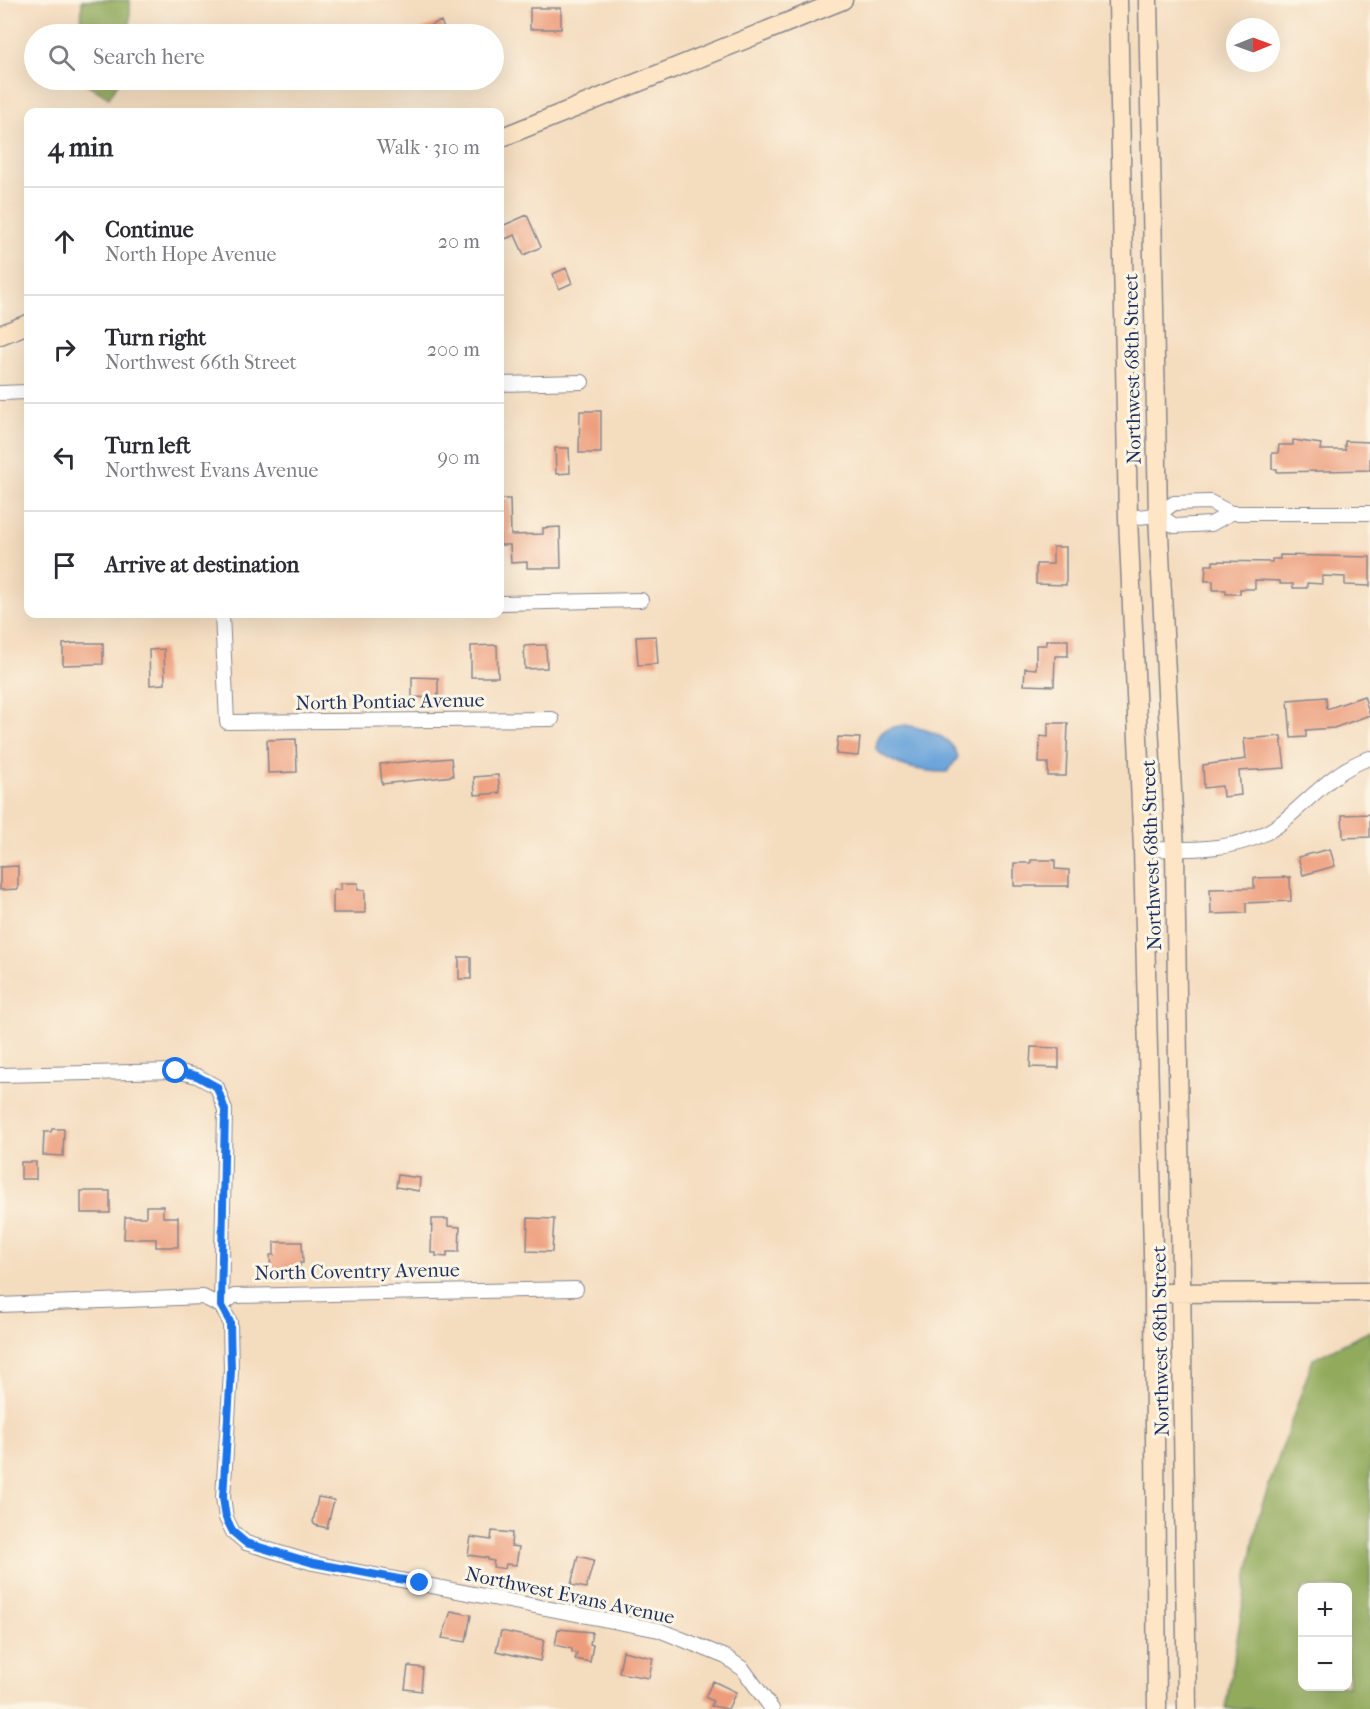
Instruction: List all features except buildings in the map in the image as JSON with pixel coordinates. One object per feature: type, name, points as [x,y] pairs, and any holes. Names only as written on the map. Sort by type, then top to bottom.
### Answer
[{"type":"main road","points":[[504,136],[843,0]]},
{"type":"main road","name":"Northwest 68th Street","points":[[1118,0],[1128,518],[1143,849],[1154,1293],[1157,1709]]},
{"type":"main road","name":"Northwest 68th Street","points":[[1148,0],[1158,515],[1175,850],[1188,1709]]},
{"type":"main road","points":[[1119,110],[1149,111]]},
{"type":"main road","points":[[0,335],[24,326]]},
{"type":"main road","points":[[1154,1293],[1370,1292]]},
{"type":"street","points":[[504,384],[582,382]]},
{"type":"street","points":[[0,393],[24,392]]},
{"type":"street","points":[[1128,518],[1158,515],[1174,503],[1210,502],[1231,513],[1370,513]]},
{"type":"street","points":[[1158,515],[1174,525],[1211,524],[1231,513]]},
{"type":"street","points":[[504,603],[641,600]]},
{"type":"street","name":"North Pontiac Avenue","points":[[222,618],[227,722],[552,719]]},
{"type":"street","points":[[1143,849],[1175,850],[1219,847],[1255,838],[1279,825],[1339,771],[1370,758]]},
{"type":"street","points":[[0,1075],[176,1071],[197,1076],[217,1087],[225,1110],[221,1306],[203,1297],[0,1305]]},
{"type":"street","name":"North Coventry Avenue","points":[[221,1306],[234,1296],[576,1289]]},
{"type":"street","name":"Northwest Evans Avenue","points":[[221,1306],[230,1322],[231,1371],[223,1497],[226,1518],[233,1532],[246,1543],[313,1563],[659,1630],[726,1657],[743,1670],[772,1709]]},
{"type":"green space","points":[[82,0],[130,0],[130,24],[81,24]]},
{"type":"green space","points":[[96,90],[114,90],[109,98]]},
{"type":"green space","points":[[1370,1331],[1370,1709],[1225,1709],[1258,1517],[1313,1359]]},
{"type":"water","points":[[906,725],[930,731],[950,744],[958,757],[947,772],[928,771],[899,764],[876,749],[881,733]]},
{"type":"route","points":[[176,1071],[197,1076],[217,1087],[225,1110],[221,1306],[230,1322],[231,1371],[223,1497],[226,1518],[233,1532],[246,1543],[313,1563],[420,1583]]}]
